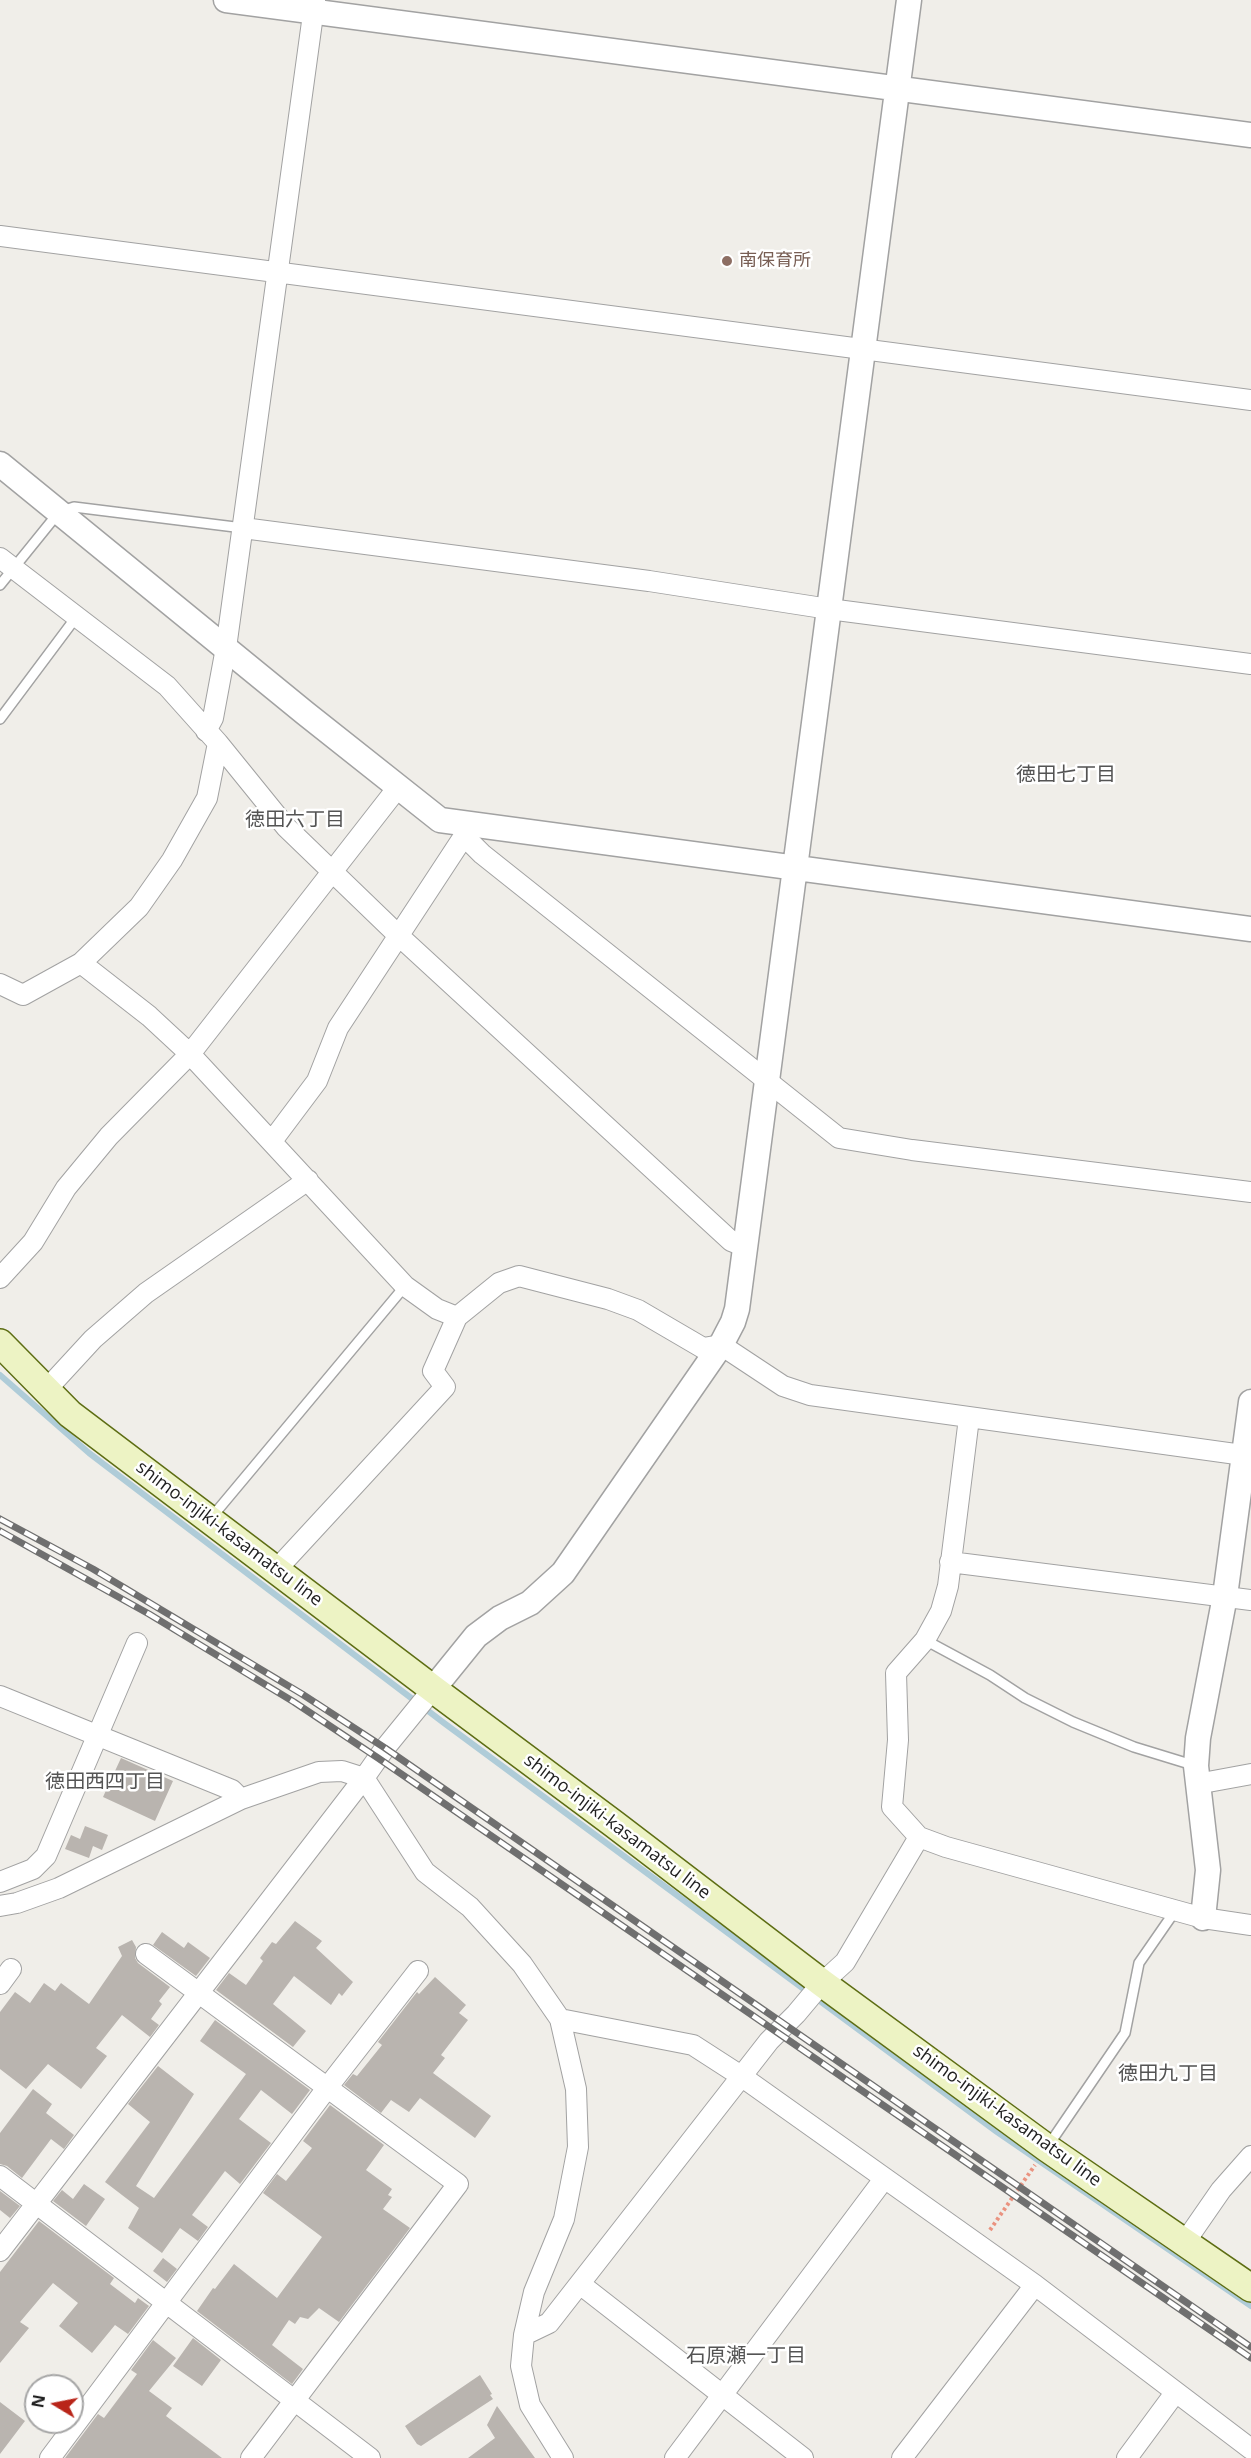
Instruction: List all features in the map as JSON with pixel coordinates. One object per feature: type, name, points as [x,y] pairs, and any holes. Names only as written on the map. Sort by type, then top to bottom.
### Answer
[{"type":"main road","name":"shimo-injiki-kasamatsu line","points":[[0,1343],[70,1414],[276,1570],[430,1692],[614,1824],[819,1986],[1047,2148],[1251,2288]]},
{"type":"street","points":[[226,0],[314,6],[1251,135]]},
{"type":"street","points":[[0,2251],[408,1719],[476,1636],[500,1618],[530,1603],[563,1573],[721,1345],[733,1322],[746,1247],[909,0]]},
{"type":"street","points":[[0,984],[23,995],[81,963],[139,908],[172,860],[207,798],[213,718],[226,648],[314,6]]},
{"type":"street","points":[[0,236],[1251,400]]},
{"type":"street","points":[[0,464],[304,713],[440,820],[465,830],[795,869],[1251,929]]},
{"type":"street","points":[[243,528],[648,581],[829,609],[1251,664]]},
{"type":"street","points":[[7,562],[167,686],[286,827],[332,872],[731,1241],[746,1247]]},
{"type":"street","points":[[0,1278],[33,1242],[66,1188],[80,1171],[110,1136],[190,1054],[399,786]]},
{"type":"street","points":[[272,1141],[317,1082],[338,1028],[465,830]]},
{"type":"street","points":[[465,830],[483,854],[839,1138],[1251,1192]]},
{"type":"street","points":[[81,963],[149,1016],[190,1054],[405,1286],[437,1309],[457,1317]]},
{"type":"street","points":[[46,1390],[93,1339],[146,1293],[308,1180]]},
{"type":"street","points":[[276,1570],[445,1387],[433,1371],[457,1317],[499,1283],[519,1276],[608,1299],[639,1310],[703,1348],[721,1345],[783,1386],[810,1395],[1247,1455]]},
{"type":"street","points":[[1203,1918],[1208,1870],[1196,1775],[1198,1738],[1225,1596],[1247,1455],[1251,1402]]},
{"type":"street","points":[[969,1418],[948,1586],[941,1611],[925,1640],[896,1673],[898,1740],[892,1807],[919,1837],[946,1847],[1203,1918],[1251,1925]]},
{"type":"street","points":[[950,1562],[1251,1600]]},
{"type":"street","points":[[0,1882],[33,1869],[46,1856],[137,1643]]},
{"type":"street","points":[[0,1696],[232,1790],[241,1799]]},
{"type":"street","points":[[0,1906],[17,1903],[59,1888],[241,1799],[319,1772],[342,1771],[364,1778],[425,1872],[470,1907],[514,1956],[560,2019],[576,2089],[578,2147],[564,2219],[534,2292],[524,2334],[521,2366],[530,2405],[563,2458]]},
{"type":"street","points":[[1196,1775],[1251,1774]]},
{"type":"street","points":[[524,2334],[549,2323],[741,2076],[819,1986],[845,1962],[919,1837]]},
{"type":"street","points":[[147,1953],[458,2184],[251,2458]]},
{"type":"street","points":[[50,2458],[327,2088],[418,1971]]},
{"type":"street","points":[[560,2019],[693,2045],[741,2076],[1035,2285],[1251,2449]]},
{"type":"street","points":[[1185,2242],[1221,2190],[1251,2156]]},
{"type":"street","points":[[0,2176],[370,2458]]},
{"type":"street","points":[[675,2458],[884,2179]]},
{"type":"street","points":[[580,2284],[803,2458]]},
{"type":"street","points":[[902,2458],[1035,2285]]},
{"type":"street","points":[[1126,2458],[1175,2393]]},
{"type":"lane","points":[[0,585],[7,562],[60,512],[74,507],[243,528]]},
{"type":"lane","points":[[0,719],[77,615]]},
{"type":"lane","points":[[210,1520],[405,1286]]},
{"type":"lane","points":[[925,1640],[990,1675],[1025,1698],[1196,1775]]},
{"type":"lane","points":[[1047,2148],[1125,2033],[1139,1963],[1176,1910]]},
{"type":"path","points":[[980,2246],[1047,2148]]},
{"type":"building","points":[[121,1758],[173,1781],[155,1821],[103,1797]]},
{"type":"building","points":[[85,1826],[108,1835],[102,1850],[93,1846],[89,1858],[65,1849],[71,1835],[80,1839]]},
{"type":"building","points":[[295,1921],[322,1941],[316,1948],[353,1982],[342,1996],[339,1993],[331,2005],[294,1976],[273,2004],[306,2031],[293,2047],[216,1990],[229,1973],[246,1985],[263,1961],[260,1958],[272,1942],[276,1944]]},
{"type":"building","points":[[162,1932],[184,1948],[188,1942],[210,1958],[196,1976],[153,1945]]},
{"type":"building","points":[[132,1940],[136,1947],[135,1958],[138,1963],[170,1987],[159,2001],[162,2004],[151,2019],[159,2025],[150,2037],[122,2015],[96,2048],[107,2056],[81,2089],[48,2064],[26,2089],[0,2069],[0,2012],[15,1992],[30,2003],[44,1983],[55,1991],[61,1983],[89,2004],[122,1956],[118,1947]]},
{"type":"building","points":[[435,1977],[466,2005],[459,2013],[468,2020],[441,2055],[445,2058],[433,2073],[491,2116],[475,2138],[420,2098],[409,2112],[391,2100],[381,2113],[344,2085],[353,2074],[357,2076],[382,2045],[378,2042],[417,1992],[419,1994]]},
{"type":"building","points":[[215,2020],[310,2090],[292,2114],[261,2090],[239,2119],[271,2143],[240,2184],[225,2171],[192,2215],[208,2227],[198,2241],[180,2228],[162,2253],[128,2228],[139,2208],[105,2182],[150,2122],[128,2104],[158,2066],[194,2094],[136,2186],[154,2198],[246,2074],[200,2041]]},
{"type":"building","points":[[33,2089],[52,2104],[46,2113],[74,2135],[64,2149],[51,2139],[22,2178],[7,2166],[0,2164],[0,2133]]},
{"type":"building","points":[[330,2105],[384,2145],[366,2170],[392,2189],[388,2195],[392,2197],[383,2209],[410,2228],[339,2322],[319,2308],[308,2319],[300,2317],[295,2324],[289,2320],[272,2345],[303,2369],[292,2384],[197,2311],[234,2264],[277,2298],[322,2237],[263,2193],[277,2174],[286,2181],[312,2148],[303,2141]]},
{"type":"building","points":[[84,2184],[105,2199],[86,2226],[53,2201],[62,2190],[73,2199]]},
{"type":"building","points":[[0,2191],[20,2206],[10,2218],[0,2210]]},
{"type":"building","points":[[39,2221],[114,2278],[110,2284],[135,2303],[138,2298],[149,2306],[128,2334],[115,2325],[92,2353],[59,2326],[78,2303],[53,2283],[20,2322],[29,2328],[0,2363],[0,2272]]},
{"type":"building","points":[[163,2258],[177,2269],[167,2282],[153,2271]]},
{"type":"building","points":[[193,2338],[221,2360],[202,2386],[173,2366]]},
{"type":"building","points":[[153,2340],[176,2358],[149,2391],[172,2408],[166,2416],[222,2458],[65,2458],[98,2414],[104,2418],[137,2374],[131,2370]]},
{"type":"building","points":[[480,2375],[493,2399],[421,2446],[417,2444],[405,2426]]},
{"type":"building","points":[[0,2402],[24,2422],[0,2454]]},
{"type":"building","points":[[497,2406],[535,2458],[468,2458],[495,2438],[487,2425]]},
{"type":"waterway","points":[[0,1375],[89,1453],[444,1723],[997,2132],[1251,2306]]},
{"type":"railway","points":[[0,1519],[93,1569],[302,1694],[385,1748],[1251,2347]]},
{"type":"railway","points":[[0,1531],[149,1614],[294,1702],[1251,2358]]},
{"type":"place","name":"南保育所","points":[[727,261]]},
{"type":"district","name":"徳田七丁目","points":[[1066,775]]},
{"type":"district","name":"徳田六丁目","points":[[295,820]]},
{"type":"district","name":"徳田西四丁目","points":[[105,1782]]},
{"type":"district","name":"徳田九丁目","points":[[1168,2074]]},
{"type":"district","name":"石原瀬一丁目","points":[[746,2356]]}]
